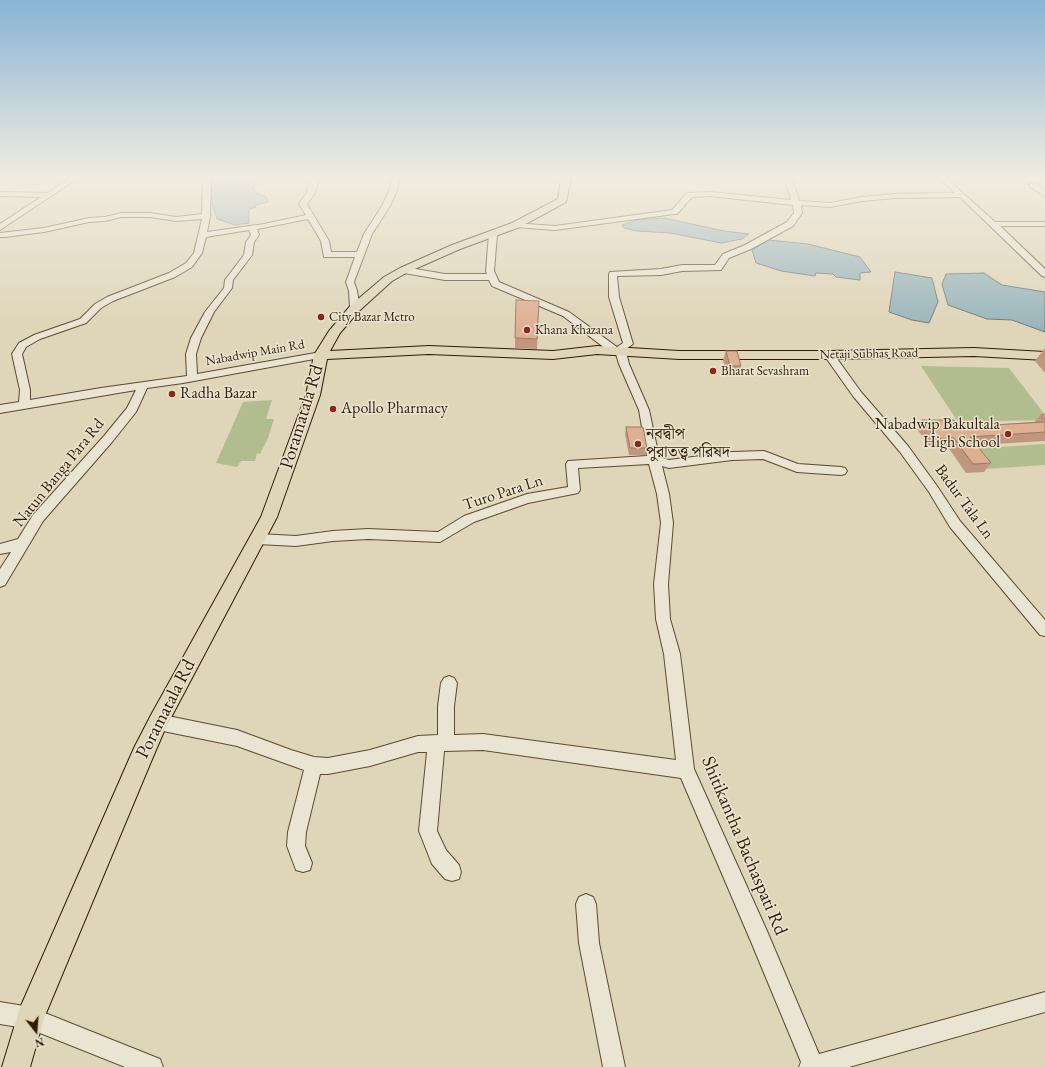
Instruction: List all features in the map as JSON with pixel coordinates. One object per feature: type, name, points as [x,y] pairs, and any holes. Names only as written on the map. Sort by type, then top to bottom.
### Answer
[{"type":"main road","name":"Nabadwip Main Rd","points":[[321,355],[335,331],[355,308],[388,280],[404,270],[456,247],[509,228]]},
{"type":"main road","name":"Netaji Subhas Road","points":[[321,355],[429,350],[553,355],[597,350],[621,350],[679,355],[829,355],[974,352],[1045,356]]},
{"type":"main road","name":"Poramatala Rd","points":[[16,1067],[30,1018],[142,756],[158,722],[269,517],[313,395],[321,355]]},
{"type":"street","points":[[0,234],[5,235],[54,228]]},
{"type":"street","points":[[24,404],[25,390],[17,354],[22,345],[37,337],[83,321],[98,306],[110,299],[178,272],[189,265],[198,253],[204,228]]},
{"type":"street","points":[[202,235],[247,228]]},
{"type":"street","points":[[192,378],[191,354],[196,338],[210,312],[228,288],[229,280],[248,255],[250,242],[255,236],[252,228]]},
{"type":"street","points":[[318,228],[326,241],[327,255],[361,254]]},
{"type":"street","points":[[355,308],[353,291],[350,282],[368,234],[372,228]]},
{"type":"street","points":[[493,234],[490,271],[495,284],[566,314],[609,347],[621,350],[628,344],[614,297],[613,274],[653,272],[682,268],[718,268],[726,256],[748,247],[783,228]]},
{"type":"street","points":[[997,228],[1045,274]]},
{"type":"street","points":[[404,270],[445,277],[492,277]]},
{"type":"street","name":"Shitikantha Bachaspati Rd","points":[[621,350],[624,364],[644,410],[658,460],[664,494],[667,524],[661,584],[663,619],[672,654],[686,770],[751,916],[813,1067]]},
{"type":"street","name":"Nabadwip Main Rd","points":[[0,409],[192,378],[321,355]]},
{"type":"street","name":"Badur Tala Ln","points":[[829,355],[857,394],[904,449],[933,489],[955,524],[1045,630]]},
{"type":"street","name":"Natun Banga Para Rd","points":[[0,582],[38,518],[108,439],[132,409],[142,386]]},
{"type":"street","points":[[658,460],[669,464],[732,456],[764,455],[796,468],[842,471]]},
{"type":"street","name":"Turo Para Ln","points":[[258,539],[296,541],[333,536],[368,534],[440,537],[469,520],[527,499],[574,490],[572,464],[658,460]]},
{"type":"street","points":[[0,549],[22,544]]},
{"type":"street","points":[[449,683],[428,831],[439,857],[452,872]]},
{"type":"street","points":[[158,722],[237,738],[314,765],[328,766],[370,758],[418,744],[483,742],[686,770]]},
{"type":"street","points":[[303,862],[296,846],[297,832],[314,765]]},
{"type":"street","points":[[586,904],[589,944],[614,1067]]},
{"type":"street","points":[[813,1067],[1045,1002]]},
{"type":"street","points":[[0,1013],[30,1018],[152,1067]]},
{"type":"green space","points":[[921,366],[1009,368],[1045,415],[1045,420],[958,422]]},
{"type":"green space","points":[[272,400],[266,419],[274,419],[268,438],[260,454],[257,453],[255,461],[241,461],[237,467],[216,463],[243,402]]},
{"type":"green space","points":[[1045,444],[1045,465],[984,469],[968,449]]},
{"type":"water","points":[[624,228],[709,228],[749,234],[742,239],[721,243],[670,233],[637,231]]},
{"type":"water","points":[[768,240],[808,244],[860,257],[871,272],[860,273],[860,280],[836,277],[833,274],[816,273],[815,276],[781,271],[756,263],[752,250]]},
{"type":"water","points":[[895,272],[932,278],[938,302],[929,323],[912,320],[889,312]]},
{"type":"water","points":[[984,273],[1002,285],[1045,292],[1045,332],[1012,320],[987,319],[948,305],[942,284],[946,274]]},
{"type":"building","name":"Khana Khazana","points":[[516,300],[539,301],[537,339],[515,338]]},
{"type":"building","points":[[726,351],[737,351],[741,366],[730,366]]},
{"type":"building","points":[[1045,414],[1045,420],[1041,415]]},
{"type":"building","points":[[922,420],[954,420],[958,427],[1045,422],[1045,432],[970,437],[991,463],[973,464],[954,438],[937,439]]},
{"type":"building","points":[[626,427],[643,427],[647,448],[630,448]]},
{"type":"place","name":"City Bazar Metro","points":[[321,317]]},
{"type":"place","name":"Khana Khazana","points":[[527,330]]},
{"type":"place","name":"Bharat Sevashram","points":[[713,371]]},
{"type":"place","name":"Radha Bazar","points":[[172,394]]},
{"type":"place","name":"Apollo Pharmacy","points":[[333,409]]},
{"type":"place","name":"Nabadwip Bakultala High School","points":[[1008,434]]},
{"type":"place","name":"নবদ্বীপ পুরাতত্ত্ব পরিষদ","points":[[638,444]]}]
